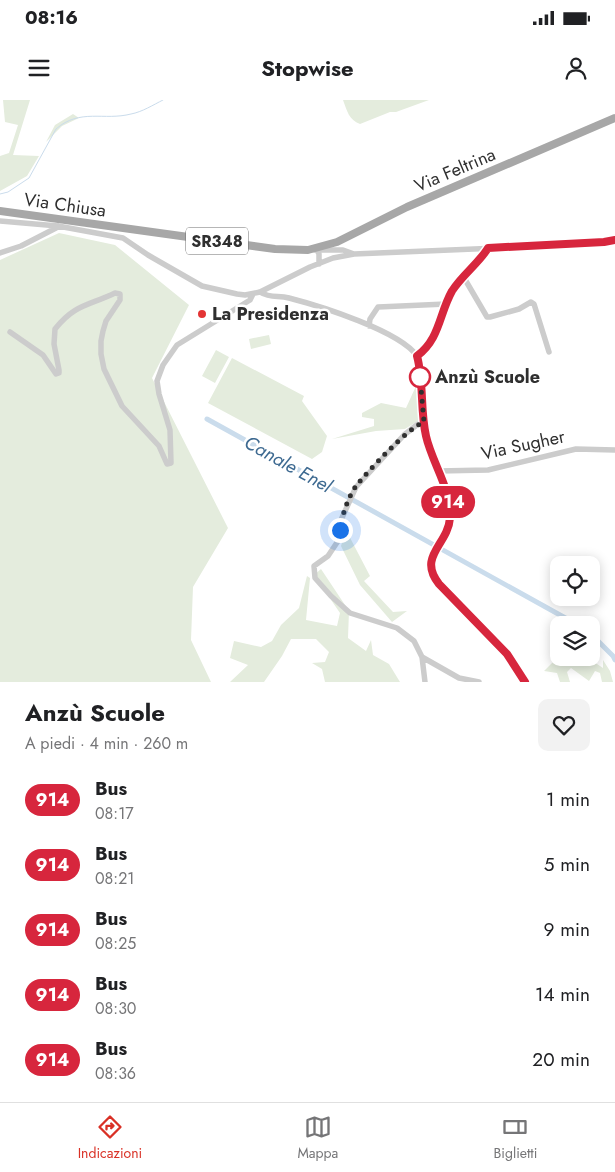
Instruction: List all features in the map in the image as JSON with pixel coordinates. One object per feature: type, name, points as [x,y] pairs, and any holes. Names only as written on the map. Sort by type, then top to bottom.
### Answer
[{"type":"main road","name":"Via Feltrina","points":[[127,229],[275,249],[312,250],[336,242],[407,207],[615,118]]},
{"type":"main road","name":"Via Chiusa","points":[[0,211],[127,229]]},
{"type":"street","points":[[0,221],[58,226],[124,238],[148,255],[202,286],[236,294],[260,292],[319,264],[334,258],[354,254]]},
{"type":"street","points":[[0,252],[21,246],[58,226]]},
{"type":"street","name":"Via Feltrina","points":[[312,250],[343,250],[354,254],[615,240]]},
{"type":"street","points":[[417,356],[435,336],[453,290],[488,248]]},
{"type":"street","points":[[312,250],[319,254],[319,264]]},
{"type":"street","points":[[464,276],[487,317],[490,318],[519,309],[531,302],[534,304],[549,352]]},
{"type":"street","points":[[260,292],[269,297],[287,297],[369,326],[396,337],[413,349],[417,356],[426,436],[447,494],[450,515],[448,527],[430,566],[434,578],[507,654],[525,682]]},
{"type":"street","points":[[10,332],[43,355],[56,374],[58,373],[58,363],[54,344],[55,329],[71,312],[78,308],[115,293],[120,294],[120,300],[106,321],[103,331],[101,354],[104,369],[122,406],[159,446],[168,464],[171,463],[170,430],[159,394],[158,381],[163,365],[176,345],[250,300],[253,294]]},
{"type":"street","points":[[369,326],[370,318],[378,307],[446,304]]},
{"type":"street","points":[[424,422],[418,424],[404,435],[356,487],[341,520],[338,541],[328,556],[314,566],[315,578],[350,613],[396,628],[414,641],[422,657],[425,682]]},
{"type":"street","name":"Via Sugher","points":[[438,472],[488,470],[576,449],[615,450]]},
{"type":"street","points":[[422,657],[459,678],[479,682]]},
{"type":"green space","points":[[3,100],[30,100],[13,155],[39,156],[27,176],[0,191],[0,156],[9,153],[18,125],[5,122]]},
{"type":"green space","points":[[343,100],[429,100],[360,124],[351,118]]},
{"type":"green space","points":[[73,114],[79,118],[62,126],[46,142],[55,125]]},
{"type":"green space","points":[[59,233],[115,245],[189,305],[152,378],[228,528],[193,587],[191,640],[211,682],[0,682],[0,260]]},
{"type":"green space","points":[[269,335],[271,344],[251,349],[249,339]]},
{"type":"green space","points":[[216,350],[229,357],[215,383],[202,376]]},
{"type":"green space","points":[[232,358],[304,396],[302,401],[327,436],[322,452],[312,459],[208,403]]},
{"type":"green space","points":[[416,386],[421,419],[405,429],[376,431],[332,439],[374,426],[374,419],[362,417],[362,413],[381,403],[406,408]]},
{"type":"green space","points":[[346,530],[370,576],[364,581],[393,612],[407,611],[392,622],[360,585],[341,546]]},
{"type":"green space","points":[[321,569],[349,611],[348,638],[366,651],[371,640],[373,655],[389,664],[400,682],[325,682],[322,669],[312,663],[325,662],[329,652],[316,639],[291,639],[264,682],[230,682],[248,665],[230,658],[234,641],[261,647],[272,641],[281,625],[299,608],[307,576],[310,578],[306,620],[337,626],[340,613],[314,575]]},
{"type":"green space","points":[[603,660],[610,671],[613,682],[602,682],[600,673],[595,671],[589,681],[571,668],[567,672],[570,682],[560,682],[557,673],[544,671],[550,665],[600,666],[603,668]]},
{"type":"waterway","points":[[0,194],[8,192],[29,178],[56,129],[65,123],[83,117],[131,114],[163,100]]},
{"type":"waterway","name":"Canale Enel","points":[[207,419],[562,616]]},
{"type":"waterway","name":"Canale Enel","points":[[600,643],[615,660]]},
{"type":"bus line","name":"914","points":[[525,682],[507,654],[439,584],[431,572],[432,559],[446,531],[450,515],[447,494],[426,436],[417,356],[424,351],[435,336],[441,314],[453,290],[488,248],[548,246],[615,240]]},
{"type":"place","name":"La Presidenza","points":[[202,314]]},
{"type":"place","name":"Anzù Scuole","points":[[420,377]]},
{"type":"route","points":[[340,530],[343,514],[356,487],[404,435],[418,424],[424,422],[420,377]]}]
